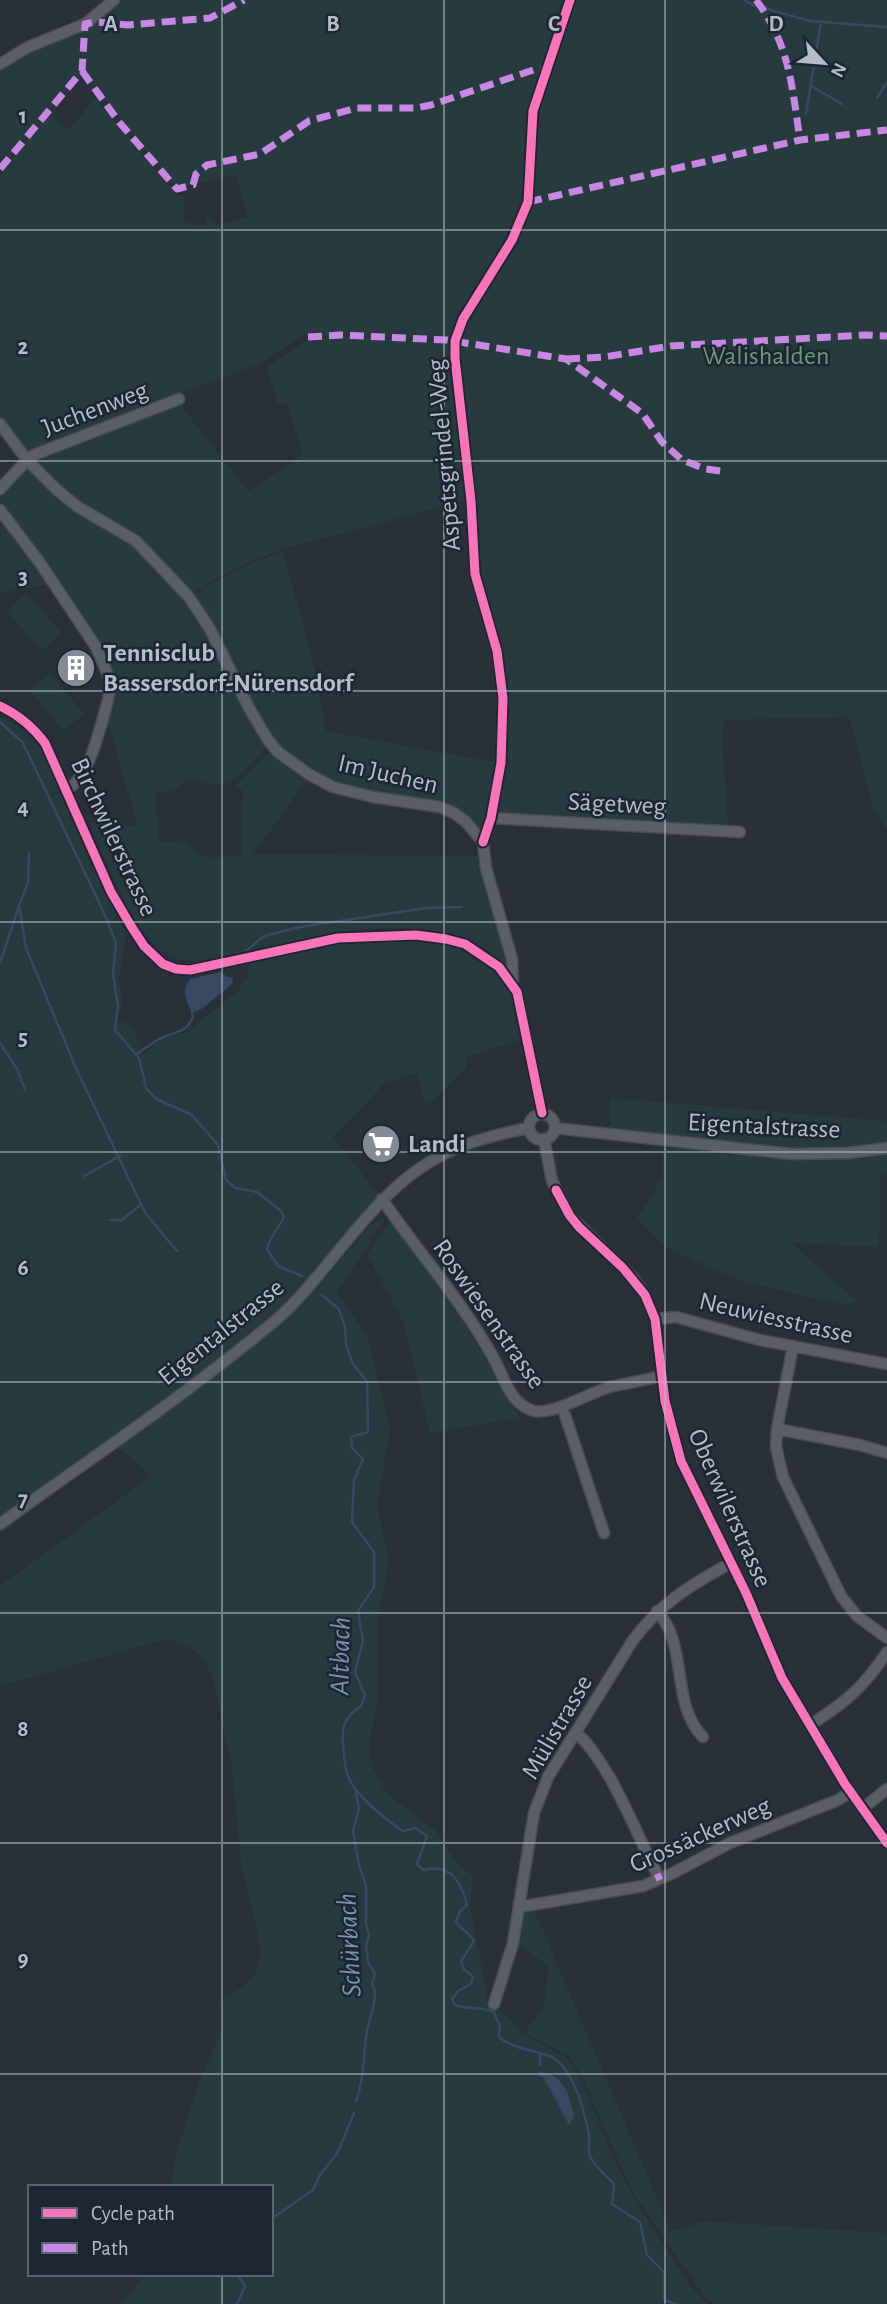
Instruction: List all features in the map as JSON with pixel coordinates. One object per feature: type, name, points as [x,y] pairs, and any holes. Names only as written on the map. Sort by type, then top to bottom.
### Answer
[{"type":"street","points":[[0,64],[28,47],[85,24],[114,0]]},
{"type":"street","name":"Aspetsgrindel-Weg","points":[[483,842],[491,818],[501,763],[503,698],[497,651],[475,574],[471,501],[455,341],[463,319],[512,240],[528,202],[533,111],[570,0]]},
{"type":"street","name":"Juchenweg","points":[[27,460],[36,454],[179,398]]},
{"type":"street","name":"Im Juchen","points":[[0,424],[27,460],[71,502],[136,541],[189,597],[210,629],[249,708],[278,752],[310,775],[333,787],[373,797],[440,807],[454,813],[466,822],[483,842]]},
{"type":"street","points":[[0,489],[27,460]]},
{"type":"street","points":[[0,510],[40,563],[96,647],[108,675],[108,700],[85,771],[78,782],[66,789]]},
{"type":"street","name":"Birchwilerstrasse","points":[[0,706],[35,729],[53,757],[111,892],[144,946],[170,967],[197,970],[338,938],[415,935],[465,944],[499,967],[513,983]]},
{"type":"street","name":"Sägetweg","points":[[491,818],[740,832]]},
{"type":"street","points":[[483,842],[486,868],[512,959],[513,983],[521,1002],[542,1113]]},
{"type":"street","points":[[542,1113],[552,1118],[555,1128],[552,1135],[544,1139],[533,1136],[529,1128],[531,1120],[542,1113]]},
{"type":"street","name":"Eigentalstrasse","points":[[0,1524],[273,1323],[313,1281],[382,1199],[422,1165],[444,1153],[481,1139],[529,1128]]},
{"type":"street","name":"Eigentalstrasse","points":[[555,1128],[792,1154],[848,1153],[887,1147]]},
{"type":"street","name":"Oberwilerstrasse","points":[[544,1139],[552,1181],[570,1216],[634,1279],[645,1295],[655,1319],[665,1401],[681,1461],[731,1563],[782,1678],[851,1792],[887,1843]]},
{"type":"street","name":"Roswiesenstrasse","points":[[382,1199],[486,1345],[516,1400],[534,1410],[552,1410],[608,1388],[662,1376]]},
{"type":"street","name":"Neuwiesstrasse","points":[[655,1319],[676,1317],[793,1346],[887,1364]]},
{"type":"street","points":[[793,1346],[777,1429],[776,1447],[783,1477],[833,1583],[857,1616],[887,1638]]},
{"type":"street","points":[[562,1406],[604,1534]]},
{"type":"street","points":[[777,1429],[887,1453]]},
{"type":"street","name":"Mülistrasse","points":[[494,2004],[513,1943],[534,1813],[548,1777],[633,1640],[657,1611],[681,1592],[731,1563]]},
{"type":"street","points":[[657,1611],[669,1627],[687,1708],[696,1730],[704,1737]]},
{"type":"street","points":[[810,1725],[855,1694],[887,1653]]},
{"type":"street","points":[[576,1732],[599,1760],[657,1874]]},
{"type":"street","points":[[863,1808],[887,1789]]},
{"type":"street","name":"Grossäckerweg","points":[[519,1904],[525,1906],[643,1886],[730,1843],[838,1800],[851,1792]]},
{"type":"green space","name":"Walishalden","points":[[114,0],[887,0],[887,830],[874,810],[849,717],[725,720],[722,736],[728,825],[712,828],[495,815],[505,698],[478,574],[459,350],[468,345],[447,340],[341,335],[308,337],[307,333],[261,363],[27,453],[0,419],[0,175],[48,114],[69,130],[95,98],[176,194],[185,197],[184,222],[205,226],[207,217],[211,217],[215,225],[248,217],[235,174],[177,189],[82,72],[0,169],[0,64],[85,24]]},
{"type":"green space","points":[[342,336],[452,343],[469,500],[282,549],[236,568],[190,594],[139,538],[76,501],[31,459],[178,402],[248,491],[302,455],[288,403],[278,405],[267,367],[308,339]]},
{"type":"green space","points":[[28,462],[69,504],[132,538],[187,598],[208,631],[268,746],[244,771],[227,782],[207,784],[196,779],[183,782],[174,791],[155,793],[160,843],[187,840],[197,852],[211,857],[241,855],[243,791],[236,786],[272,750],[309,777],[253,854],[482,856],[511,958],[504,964],[478,944],[460,936],[395,928],[327,935],[196,961],[169,956],[156,946],[122,896],[90,823],[103,821],[123,826],[137,825],[107,719],[114,686],[111,667],[102,650],[39,569],[47,585],[0,593],[1,491]]},
{"type":"green space","points":[[283,551],[315,669],[326,731],[498,763],[483,831],[478,831],[456,810],[373,794],[335,783],[292,759],[276,743],[252,707],[189,597],[236,570]]},
{"type":"green space","points":[[27,593],[61,633],[41,651],[7,611]]},
{"type":"green space","points":[[50,673],[84,714],[63,731],[30,690]]},
{"type":"green space","points":[[0,716],[18,726],[49,757],[61,788],[45,797],[61,792],[98,878],[126,934],[119,978],[123,1000],[116,1021],[132,1025],[144,1054],[164,1037],[185,1033],[236,993],[248,977],[250,961],[327,945],[385,938],[439,941],[473,953],[499,972],[514,993],[524,1039],[466,1057],[467,1067],[426,1107],[416,1073],[385,1083],[333,1137],[379,1195],[314,1272],[324,1280],[369,1226],[385,1218],[337,1293],[368,1337],[390,1430],[377,1506],[388,1563],[378,1619],[378,1700],[369,1743],[370,1762],[384,1789],[437,1832],[457,1863],[473,1876],[470,1905],[488,2002],[510,2019],[523,2034],[568,2059],[580,2077],[617,2167],[638,2205],[692,2288],[708,2304],[120,2304],[145,2276],[273,2276],[273,2185],[171,2185],[175,2158],[199,2082],[221,2031],[224,1996],[248,1983],[257,1971],[260,1957],[258,1935],[241,1864],[232,1766],[213,1679],[204,1658],[191,1648],[167,1639],[0,1686],[0,1586],[150,1477],[139,1464],[117,1447],[0,1534]]},
{"type":"green space","points":[[610,1098],[887,1121],[887,1175],[881,1175],[879,1247],[791,1243],[858,1302],[844,1305],[749,1283],[667,1248],[637,1218],[663,1177],[663,1137],[610,1129]]},
{"type":"green space","points":[[392,1219],[454,1305],[520,1418],[430,1433],[403,1321],[367,1254]]},
{"type":"green space","points":[[525,1906],[533,1907],[671,2231],[704,2221],[887,2233],[887,2304],[713,2304],[705,2297],[632,2191],[582,2077],[570,2057],[524,2033],[543,2008],[549,1966],[517,1944]]},
{"type":"water","points":[[221,972],[227,977],[233,977],[232,984],[203,1008],[192,1013],[185,992],[190,979]]},
{"type":"water","points":[[539,2072],[554,2076],[564,2087],[574,2116],[569,2125],[544,2078],[538,2075]]},
{"type":"waterway","points":[[744,0],[755,6]]},
{"type":"waterway","points":[[765,6],[770,10],[810,21],[887,27]]},
{"type":"waterway","points":[[806,114],[821,22]]},
{"type":"waterway","points":[[877,98],[887,82]]},
{"type":"waterway","points":[[811,86],[842,104]]},
{"type":"waterway","points":[[0,722],[23,743],[105,915],[116,943],[113,973],[118,1006],[115,1030],[139,1058],[146,1088],[156,1099],[192,1115],[218,1145],[226,1180],[235,1188],[257,1192],[281,1211],[284,1217],[267,1249],[278,1266],[302,1276]]},
{"type":"waterway","points":[[29,853],[28,883],[19,905],[26,948],[75,1066],[141,1204],[146,1214],[177,1251]]},
{"type":"waterway","points":[[0,963],[19,906]]},
{"type":"waterway","points":[[245,952],[264,936],[300,927],[426,908],[462,907]]},
{"type":"waterway","points":[[136,1054],[161,1038],[183,1029],[193,1017],[192,1013]]},
{"type":"waterway","points":[[0,1043],[17,1069],[25,1090]]},
{"type":"waterway","points":[[84,1176],[120,1156]]},
{"type":"waterway","points":[[110,1220],[122,1220],[140,1205]]},
{"type":"waterway","name":"Altbach","points":[[322,1295],[339,1309],[352,1362],[367,1382],[368,1432],[351,1437],[352,1448],[363,1459],[354,1480],[352,1522],[374,1552],[374,1587],[358,1611],[363,1641],[355,1672],[365,1695],[361,1706],[346,1721],[343,1731],[344,1760],[348,1776],[364,1799],[388,1821],[403,1831],[415,1828],[427,1836],[417,1864],[423,1870],[440,1869],[458,1882],[467,1905],[460,1911],[456,1922],[474,1941],[461,1961],[464,1969],[473,1977],[471,1984],[458,1991],[452,1999],[455,2005],[494,2012],[500,2026],[499,2037],[514,2046],[553,2057],[564,2068],[582,2105],[589,2134],[590,2156],[614,2184],[612,2204],[640,2222],[647,2255],[664,2272],[664,2300],[677,2304]]},
{"type":"waterway","name":"Schürbach","points":[[355,1789],[359,1808],[353,1831],[359,1865],[366,1885],[368,1962],[375,1974],[372,1984],[375,1999],[356,2101]]},
{"type":"waterway","name":"Altbach","points":[[540,2054],[540,2065]]},
{"type":"waterway","name":"Schürbach","points":[[273,2218],[313,2190],[320,2175],[338,2152],[354,2113]]},
{"type":"waterway","name":"Schürbach","points":[[237,2304],[245,2286],[238,2276]]},
{"type":"marked path","points":[[0,169],[82,71],[85,24],[95,22],[128,25],[210,18],[244,0]]},
{"type":"marked path","points":[[756,0],[783,50],[792,84],[800,140]]},
{"type":"marked path","points":[[82,71],[119,122],[177,189],[193,185],[196,174],[207,165],[260,154],[309,121],[357,108],[416,108],[431,105],[536,69],[545,71]]},
{"type":"marked path","points":[[528,202],[800,140],[887,130]]},
{"type":"marked path","points":[[308,337],[341,335],[447,340],[566,359],[642,413],[662,442],[682,460],[706,469],[727,472]]},
{"type":"marked path","points":[[566,359],[604,357],[671,346],[887,336]]},
{"type":"marked path","points":[[657,1874],[660,1880]]},
{"type":"cycle path","points":[[483,842],[491,818],[501,763],[503,698],[497,651],[475,574],[471,501],[455,341],[463,319],[512,240],[528,202],[533,111],[570,0]]},
{"type":"cycle path","points":[[0,706],[25,722],[45,743],[111,892],[144,946],[163,964],[190,970],[338,938],[416,935],[465,944],[499,967],[517,992],[542,1113]]},
{"type":"cycle path","points":[[556,1190],[579,1227],[623,1268],[645,1295],[655,1319],[665,1401],[681,1461],[746,1593],[782,1678],[845,1784],[887,1843]]},
{"type":"place","name":"Tennisclub Bassersdorf-Nürensdorf","points":[[76,668]]},
{"type":"place","name":"Landi","points":[[381,1144]]}]
